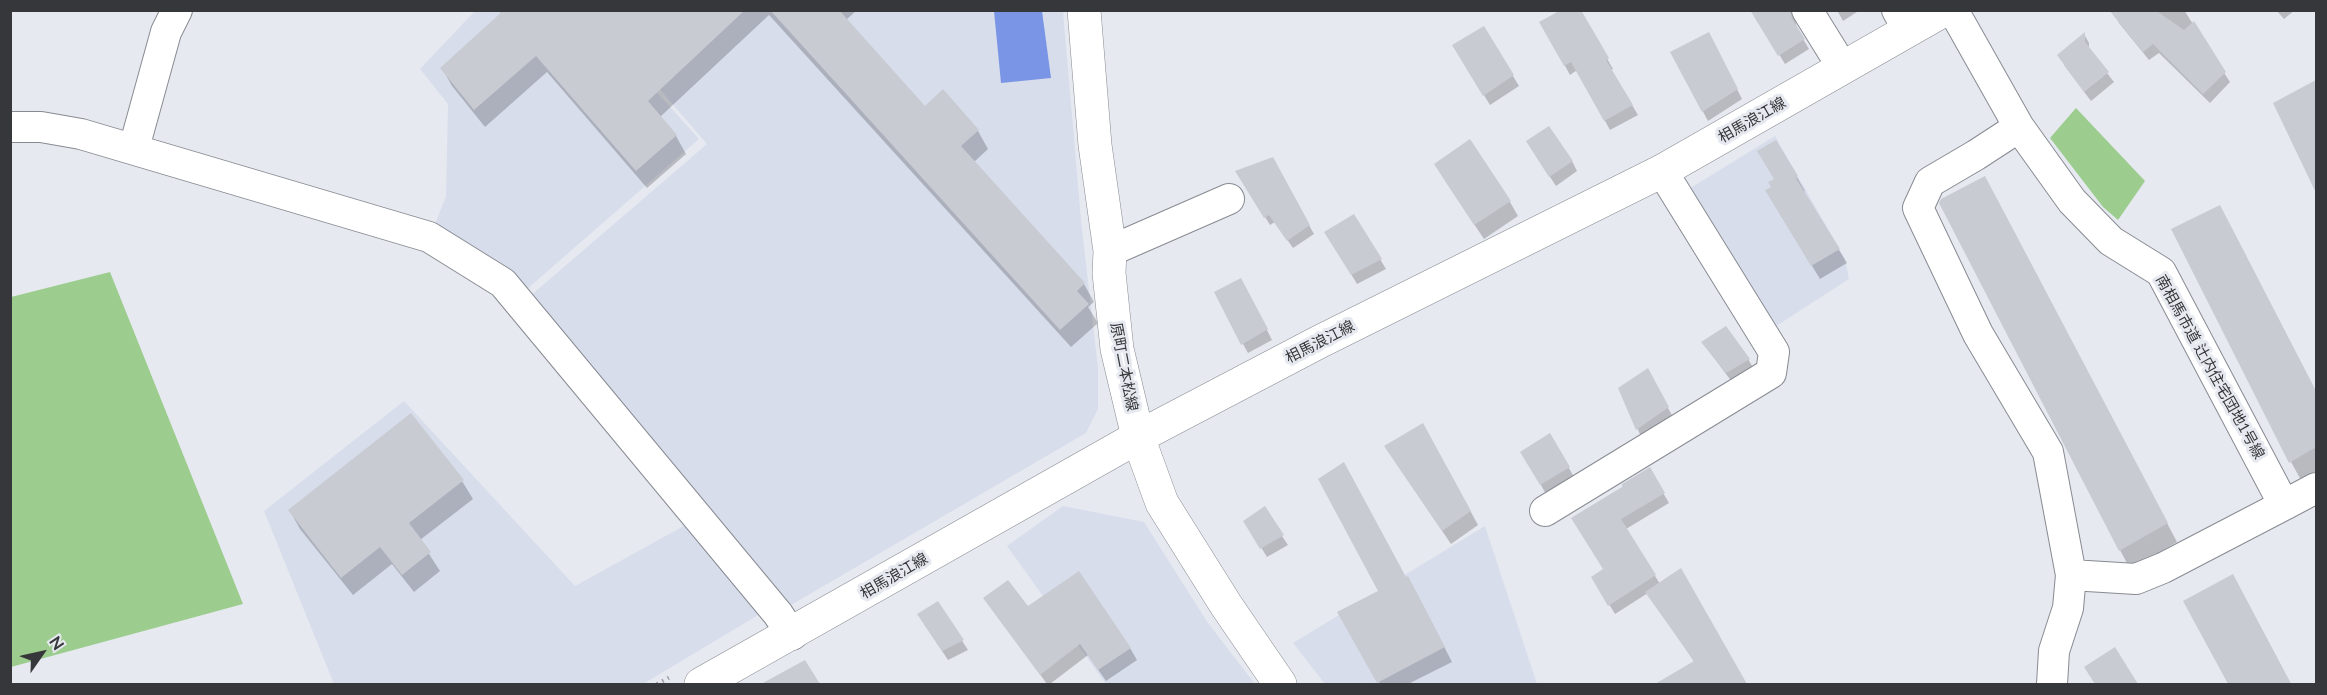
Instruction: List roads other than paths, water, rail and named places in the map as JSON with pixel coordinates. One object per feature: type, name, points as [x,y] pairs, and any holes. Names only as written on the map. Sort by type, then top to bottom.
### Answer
[{"type":"main road","name":"原町二本松線","points":[[1084,10],[1095,145],[1110,251],[1108,273],[1117,349],[1138,437],[1162,503],[1226,605],[1280,684]]},
{"type":"main road","name":"相馬浪江線","points":[[701,684],[792,635],[1138,437],[1319,342],[1662,171],[1844,68],[1903,20],[1944,10]]},
{"type":"street","points":[[134,148],[166,32],[177,10]]},
{"type":"street","points":[[1807,10],[1844,68]]},
{"type":"street","name":"南相馬市道 辻内住宅団地1号線","points":[[1953,10],[2019,127],[2072,201],[2111,241],[2161,272],[2284,505]]},
{"type":"street","points":[[10,127],[41,127],[61,130],[134,148],[429,237],[503,283],[778,614],[792,635]]},
{"type":"street","points":[[2019,127],[1930,182],[1918,208],[1978,334],[2048,452],[2071,575],[2068,608],[2054,651],[2052,684]]},
{"type":"street","points":[[1545,511],[1771,373],[1774,352],[1662,171]]},
{"type":"street","points":[[1110,251],[1229,199]]},
{"type":"street","points":[[2071,575],[2136,579],[2163,568],[2316,488]]},
{"type":"water","points":[[994,11],[1042,11],[1051,78],[1001,83]]}]
